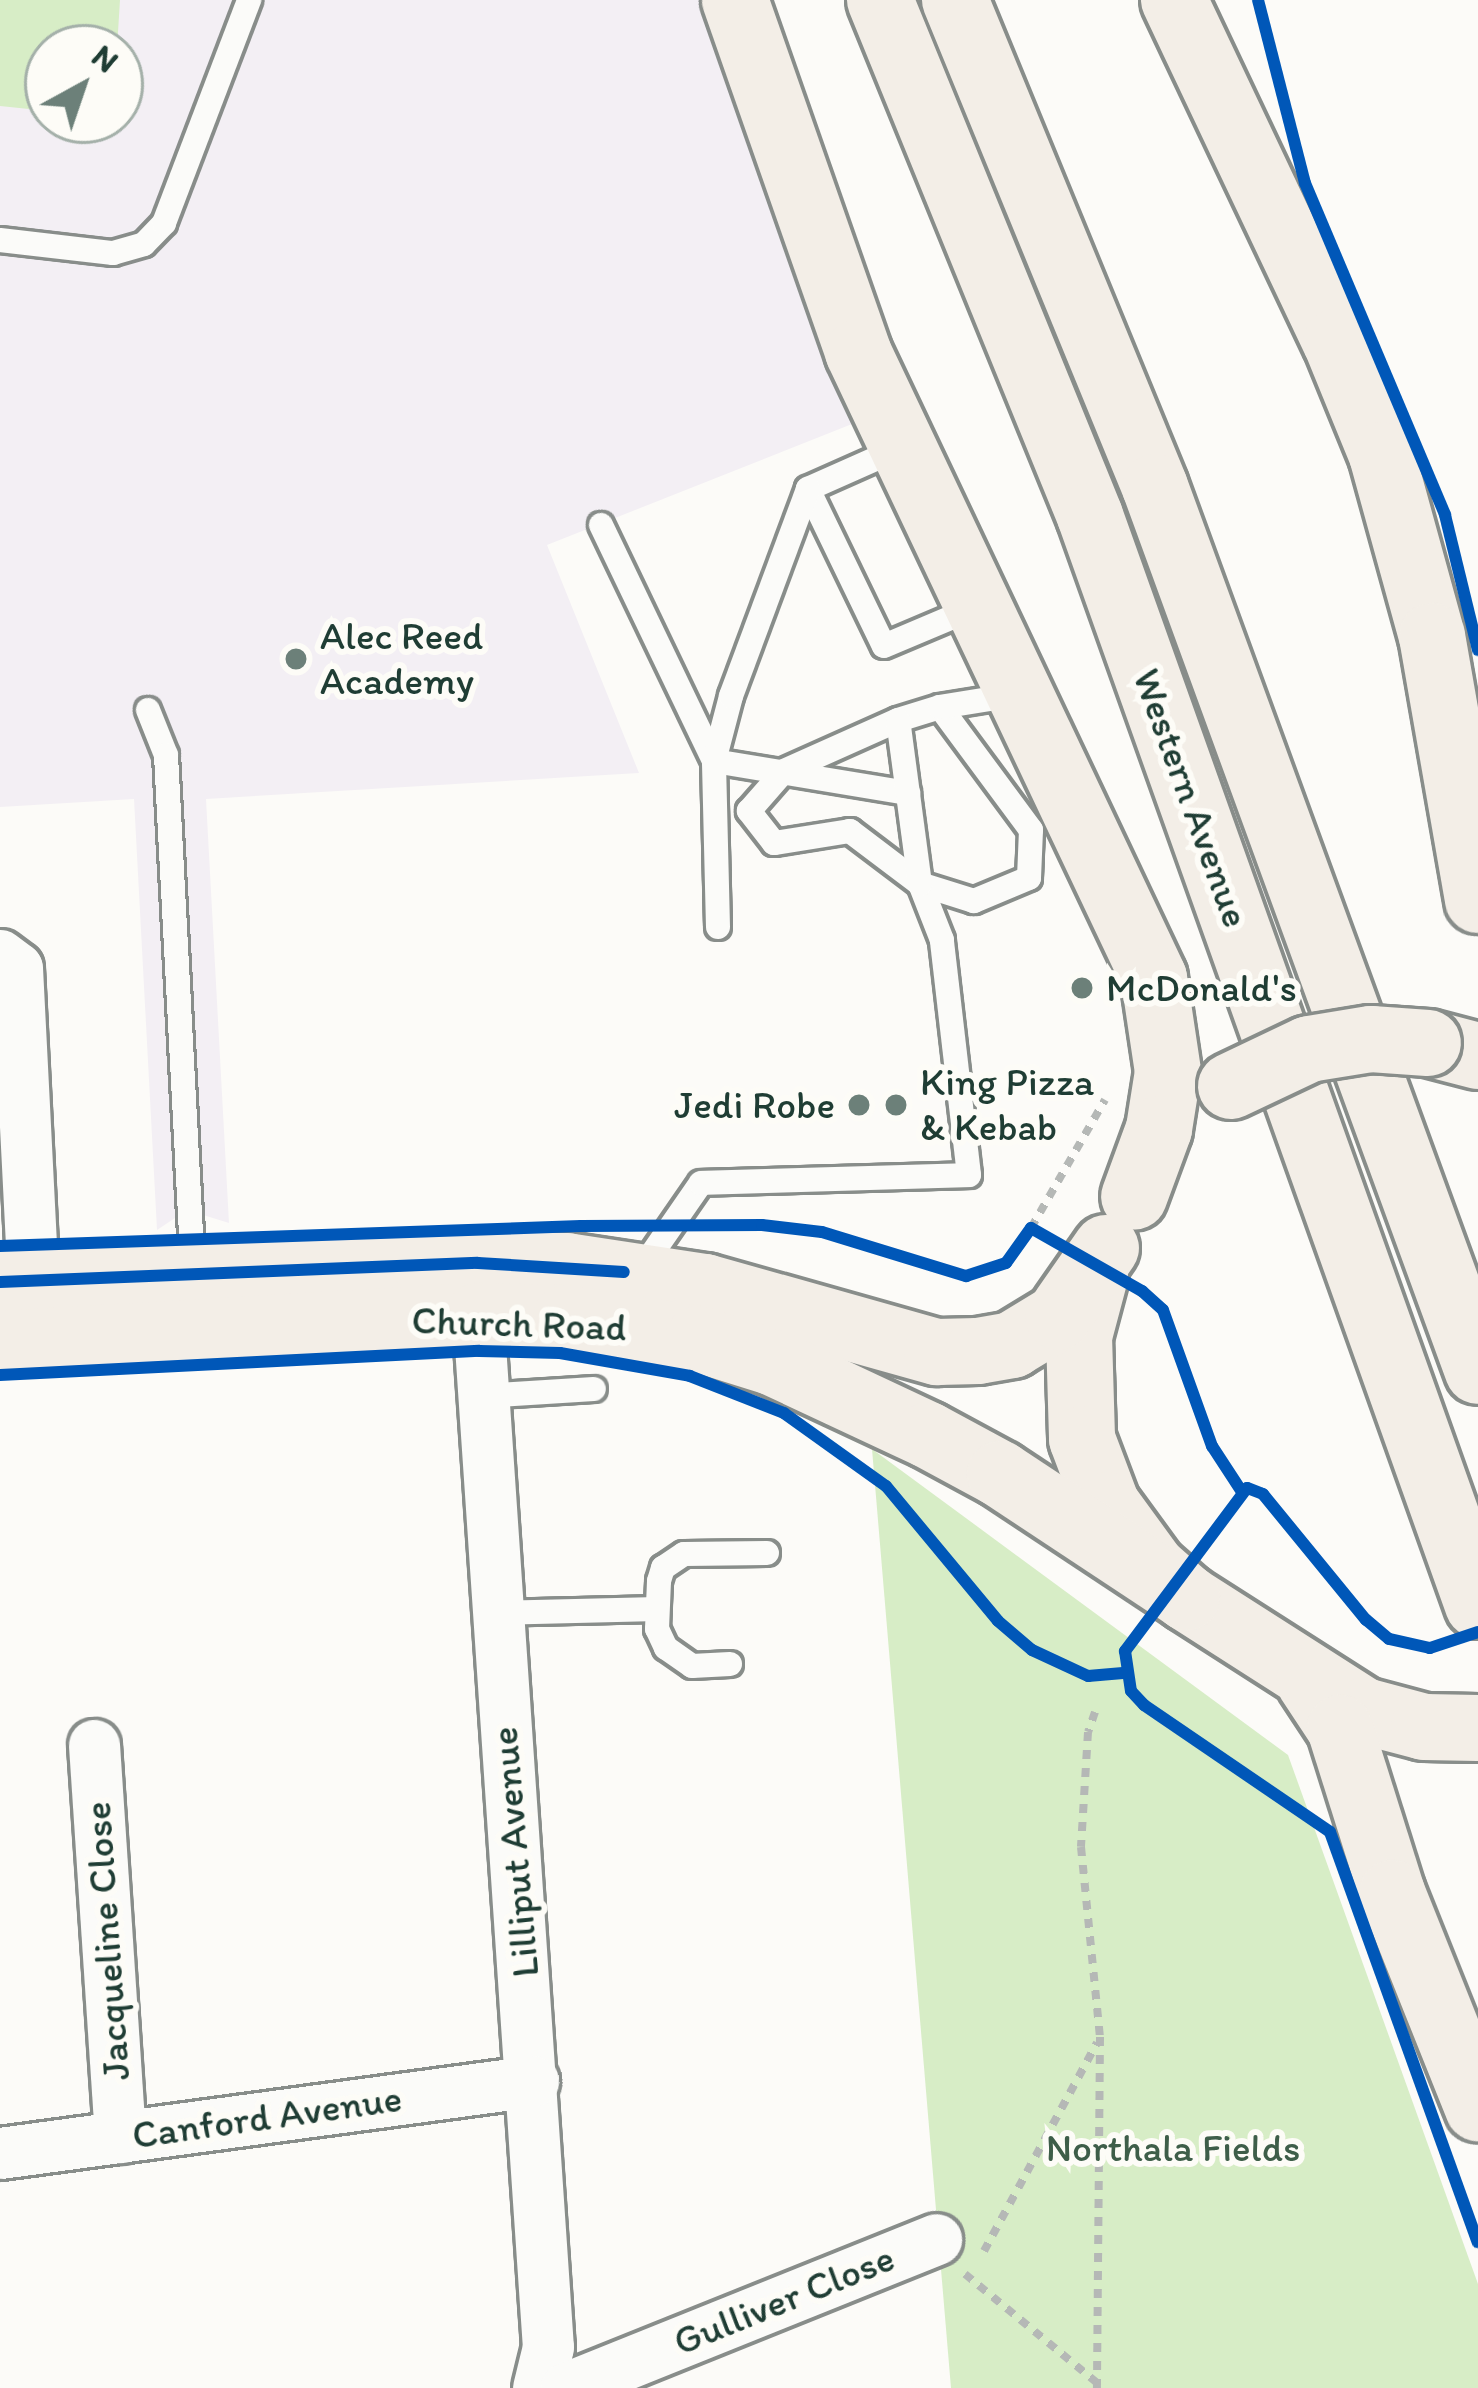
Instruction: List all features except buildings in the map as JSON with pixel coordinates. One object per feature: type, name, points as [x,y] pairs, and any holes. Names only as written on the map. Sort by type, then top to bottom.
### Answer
[{"type":"highway","points":[[735,0],[858,352],[1154,978],[1168,1072],[1165,1101],[1078,1336],[1082,1438],[1107,1504],[1127,1536],[1187,1598],[1309,1681],[1394,1722],[1471,1729]]},
{"type":"highway","name":"Western Avenue","points":[[880,0],[1090,516],[1478,1605]]},
{"type":"highway","name":"Western Avenue","points":[[955,0],[1155,487],[1478,1371]]},
{"type":"highway","points":[[1174,0],[1240,134],[1382,455],[1432,636],[1478,900]]},
{"type":"highway","points":[[1212,0],[1240,134]]},
{"type":"highway","points":[[1120,1223],[1177,1135],[1231,1086],[1309,1049],[1370,1039],[1453,1049]]},
{"type":"highway","name":"Church Road","points":[[17,1281],[478,1264],[624,1272],[768,1303],[937,1352],[978,1351],[1012,1345],[1047,1326],[1075,1299],[1120,1223]]},
{"type":"highway","name":"Church Road","points":[[0,1344],[478,1316],[633,1326],[772,1362],[851,1396],[1000,1474],[1187,1598]]},
{"type":"highway","points":[[1309,1681],[1340,1728],[1392,1893],[1478,2108]]},
{"type":"street","points":[[0,955],[17,968],[17,1281]]},
{"type":"street","name":"Lilliput Avenue","points":[[478,1316],[548,2347],[538,2388]]},
{"type":"street","name":"Jacqueline Close","points":[[94,1744],[120,2137]]},
{"type":"street","name":"Canford Avenue","points":[[0,2152],[533,2081]]},
{"type":"street","name":"Gulliver Close","points":[[566,2388],[936,2239]]},
{"type":"lane","points":[[0,241],[113,253],[144,244],[164,224],[249,0]]},
{"type":"lane","points":[[718,927],[714,761],[730,696],[808,489],[902,447]]},
{"type":"lane","points":[[808,489],[884,646],[976,607]]},
{"type":"lane","points":[[601,525],[714,761]]},
{"type":"lane","points":[[940,707],[1031,830],[1029,878],[974,901],[920,884],[850,831],[774,843],[749,811],[784,772],[898,720],[940,707],[1017,695]]},
{"type":"lane","points":[[148,710],[166,755],[194,1274]]},
{"type":"lane","points":[[624,1272],[650,1258],[700,1184],[968,1174],[942,940],[920,884],[898,720]]},
{"type":"lane","points":[[714,761],[908,793]]},
{"type":"lane","points":[[482,1396],[594,1389]]},
{"type":"lane","points":[[730,1664],[692,1666],[676,1659],[657,1629],[664,1568],[684,1554],[767,1553]]},
{"type":"lane","points":[[496,1612],[656,1609]]},
{"type":"path","points":[[1024,1243],[1036,1231],[1072,1156]]},
{"type":"path","points":[[1098,2386],[1100,2037],[1082,1847],[1088,1732],[1101,1691]]},
{"type":"path","points":[[969,2278],[1100,2037]]},
{"type":"path","points":[[936,2239],[969,2278],[1098,2386]]},
{"type":"shaded area","name":"Alec Reed Academy","points":[[0,0],[701,0],[852,424],[547,545],[639,773],[206,799],[229,1223],[187,1210],[157,1230],[134,799],[0,807]]},
{"type":"green space","points":[[0,0],[120,0],[118,24],[24,24],[24,108],[0,106]]},
{"type":"green space","name":"Northala Fields","points":[[872,1449],[1288,1755],[1478,2284],[1478,2388],[951,2388]]},
{"type":"cycle path","points":[[1258,0],[1305,183],[1445,515],[1478,650]]},
{"type":"cycle path","points":[[0,1246],[581,1226],[762,1225],[822,1232],[966,1276],[1006,1263],[1031,1228],[1142,1291],[1163,1310],[1212,1446],[1242,1492]]},
{"type":"cycle path","points":[[0,1282],[478,1263],[624,1272]]},
{"type":"cycle path","points":[[0,1375],[479,1351],[560,1353],[690,1376],[784,1413],[886,1486],[998,1621],[1032,1650],[1088,1676],[1126,1673]]},
{"type":"cycle path","points":[[1478,1632],[1430,1648],[1389,1639],[1366,1620],[1263,1494],[1247,1488],[1125,1651],[1131,1691],[1144,1705],[1330,1832],[1478,2242]]},
{"type":"place","name":"Alec Reed Academy","points":[[296,659]]},
{"type":"place","name":"McDonald's","points":[[1082,988]]},
{"type":"place","name":"Jedi Robe","points":[[859,1105]]},
{"type":"place","name":"King Pizza & Kebab","points":[[896,1105]]}]
